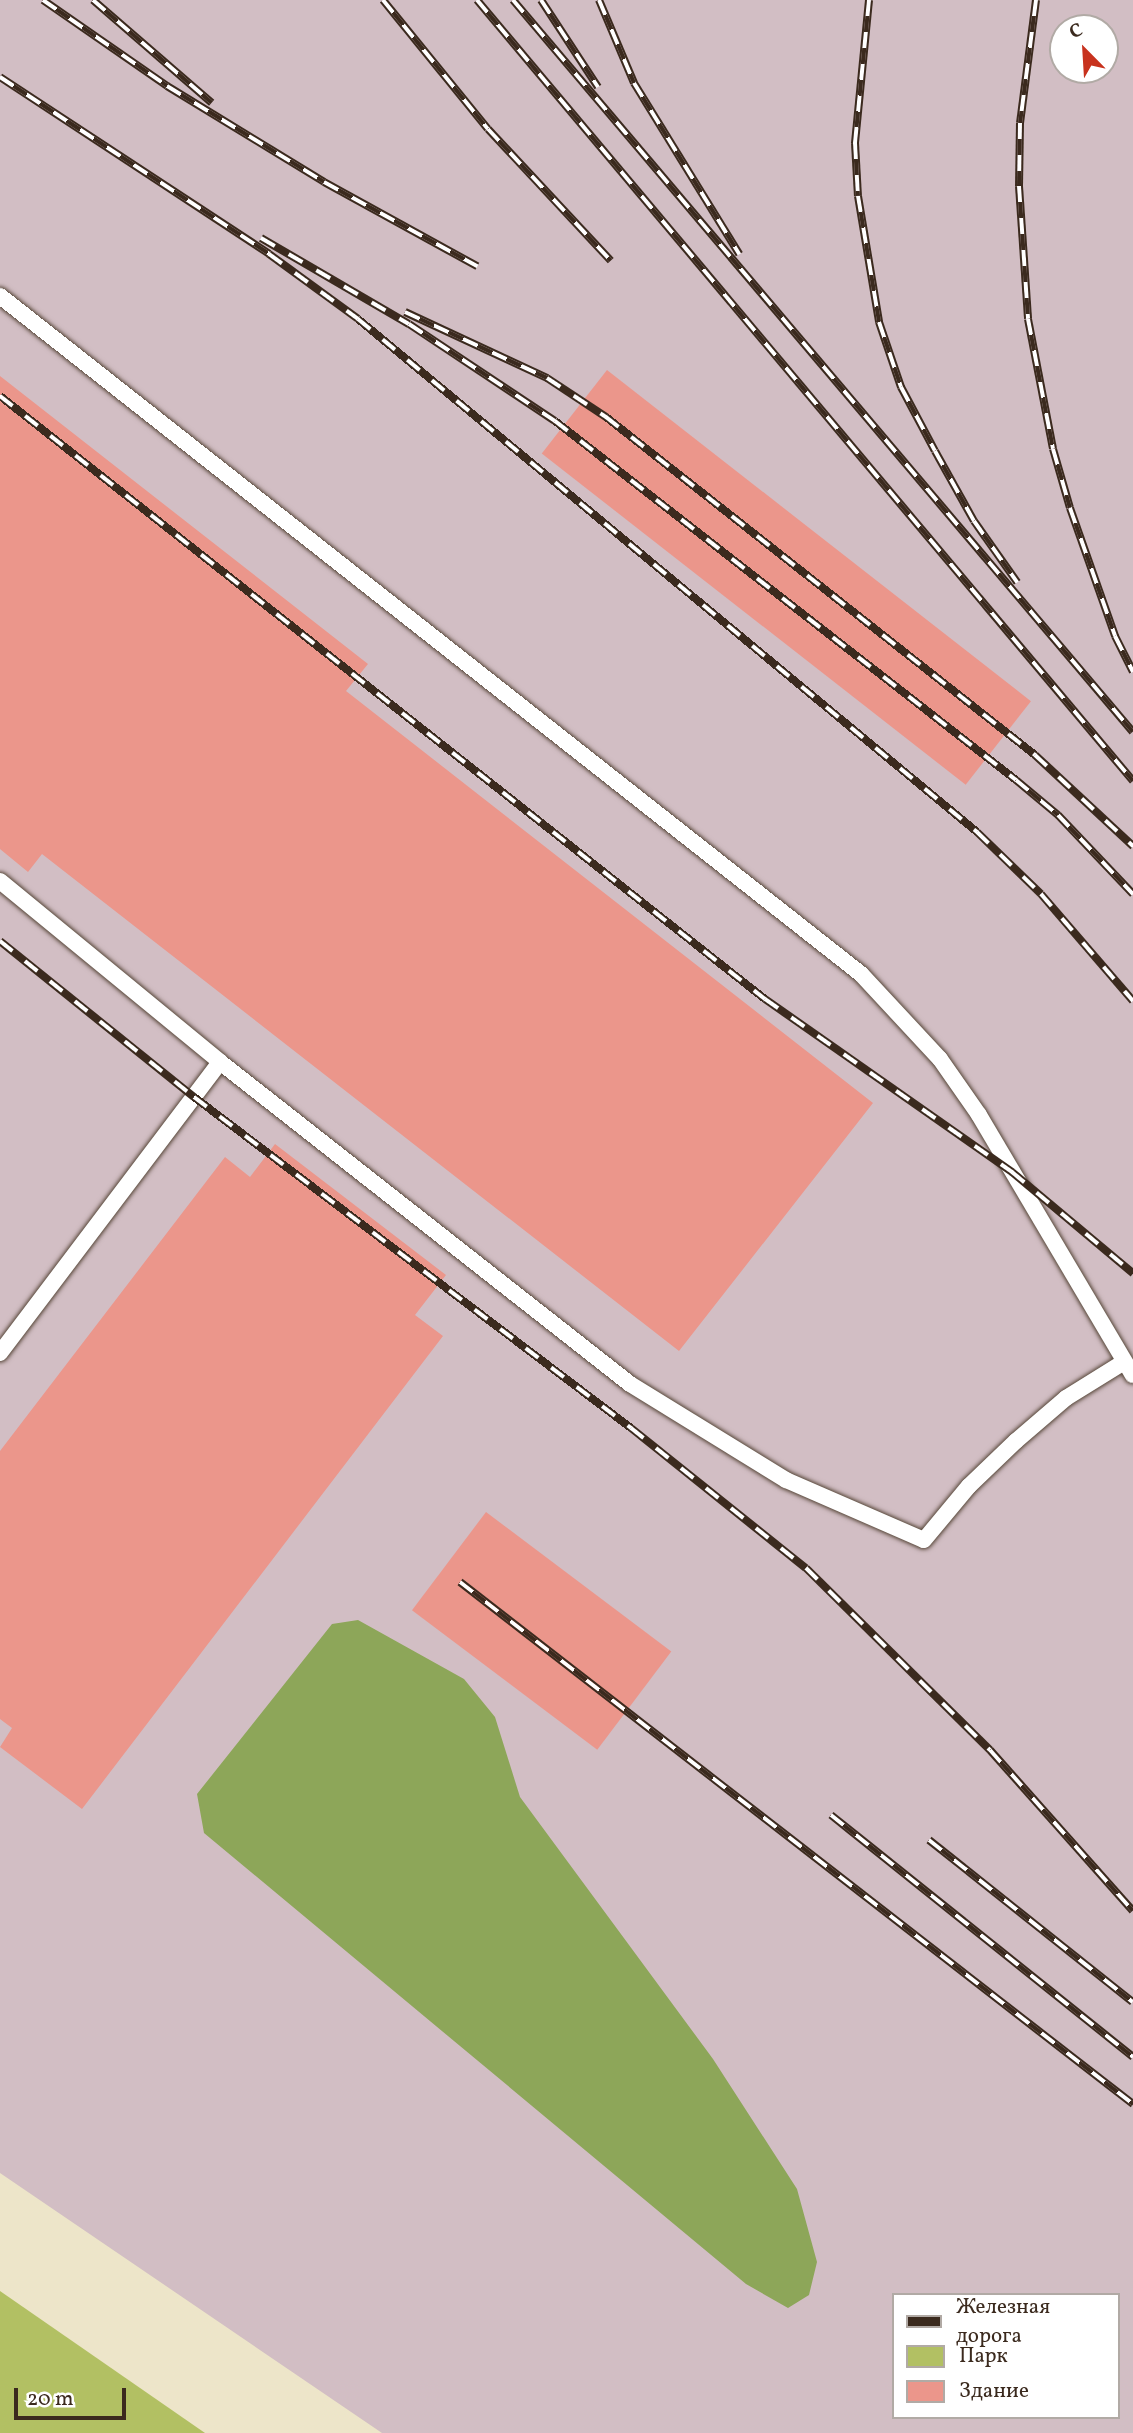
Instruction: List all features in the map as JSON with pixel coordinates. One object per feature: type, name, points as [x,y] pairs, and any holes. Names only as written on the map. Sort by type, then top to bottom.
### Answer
[{"type":"lane","points":[[0,296],[860,974],[940,1059],[979,1115],[1129,1369],[1066,1398],[969,1486],[924,1540],[786,1480],[630,1384],[220,1062],[0,881]]},
{"type":"lane","points":[[0,1353],[220,1062]]},
{"type":"shaded area","points":[[0,0],[1133,0],[1133,2433],[382,2433],[0,2173]]},
{"type":"green space","points":[[358,1620],[464,1679],[495,1717],[520,1797],[713,2059],[797,2189],[817,2262],[809,2295],[788,2308],[746,2284],[204,1833],[197,1794],[332,1624]]},
{"type":"green space","points":[[0,2291],[205,2433],[0,2433]]},
{"type":"building","points":[[607,370],[1031,701],[966,785],[542,454]]},
{"type":"building","points":[[0,376],[368,664],[346,691],[873,1103],[679,1351],[42,854],[28,872],[0,849]]},
{"type":"building","points":[[275,1144],[446,1275],[415,1315],[443,1336],[82,1809],[0,1747],[12,1728],[0,1719],[0,1451],[225,1157],[250,1177]]},
{"type":"building","points":[[486,1512],[671,1652],[597,1750],[412,1610]]},
{"type":"railway","points":[[43,0],[167,86],[324,182],[477,266]]},
{"type":"railway","points":[[93,0],[212,103]]},
{"type":"railway","points":[[383,0],[488,129],[611,261]]},
{"type":"railway","points":[[477,0],[1133,781]]},
{"type":"railway","points":[[513,0],[1133,732]]},
{"type":"railway","points":[[541,0],[598,87]]},
{"type":"railway","points":[[599,0],[634,83],[739,254]]},
{"type":"railway","points":[[869,0],[855,143],[858,196],[879,322],[901,387],[974,521],[1017,582]]},
{"type":"railway","points":[[1036,0],[1020,123],[1019,186],[1028,319],[1053,449],[1070,508],[1115,636],[1133,672]]},
{"type":"railway","points":[[0,77],[269,254],[358,319],[977,832],[1041,894],[1133,1001]]},
{"type":"railway","points":[[261,238],[409,324],[555,421],[1016,780],[1058,815],[1133,894]]},
{"type":"railway","points":[[405,312],[547,378],[606,417],[1035,755],[1133,846]]},
{"type":"railway","points":[[0,396],[765,999],[1012,1172],[1133,1273]]},
{"type":"railway","points":[[0,941],[194,1097],[631,1428],[806,1568],[990,1750],[1133,1911]]},
{"type":"railway","points":[[460,1582],[1133,2104]]},
{"type":"railway","points":[[831,1815],[1133,2057]]},
{"type":"railway","points":[[929,1840],[1133,2002]]}]
